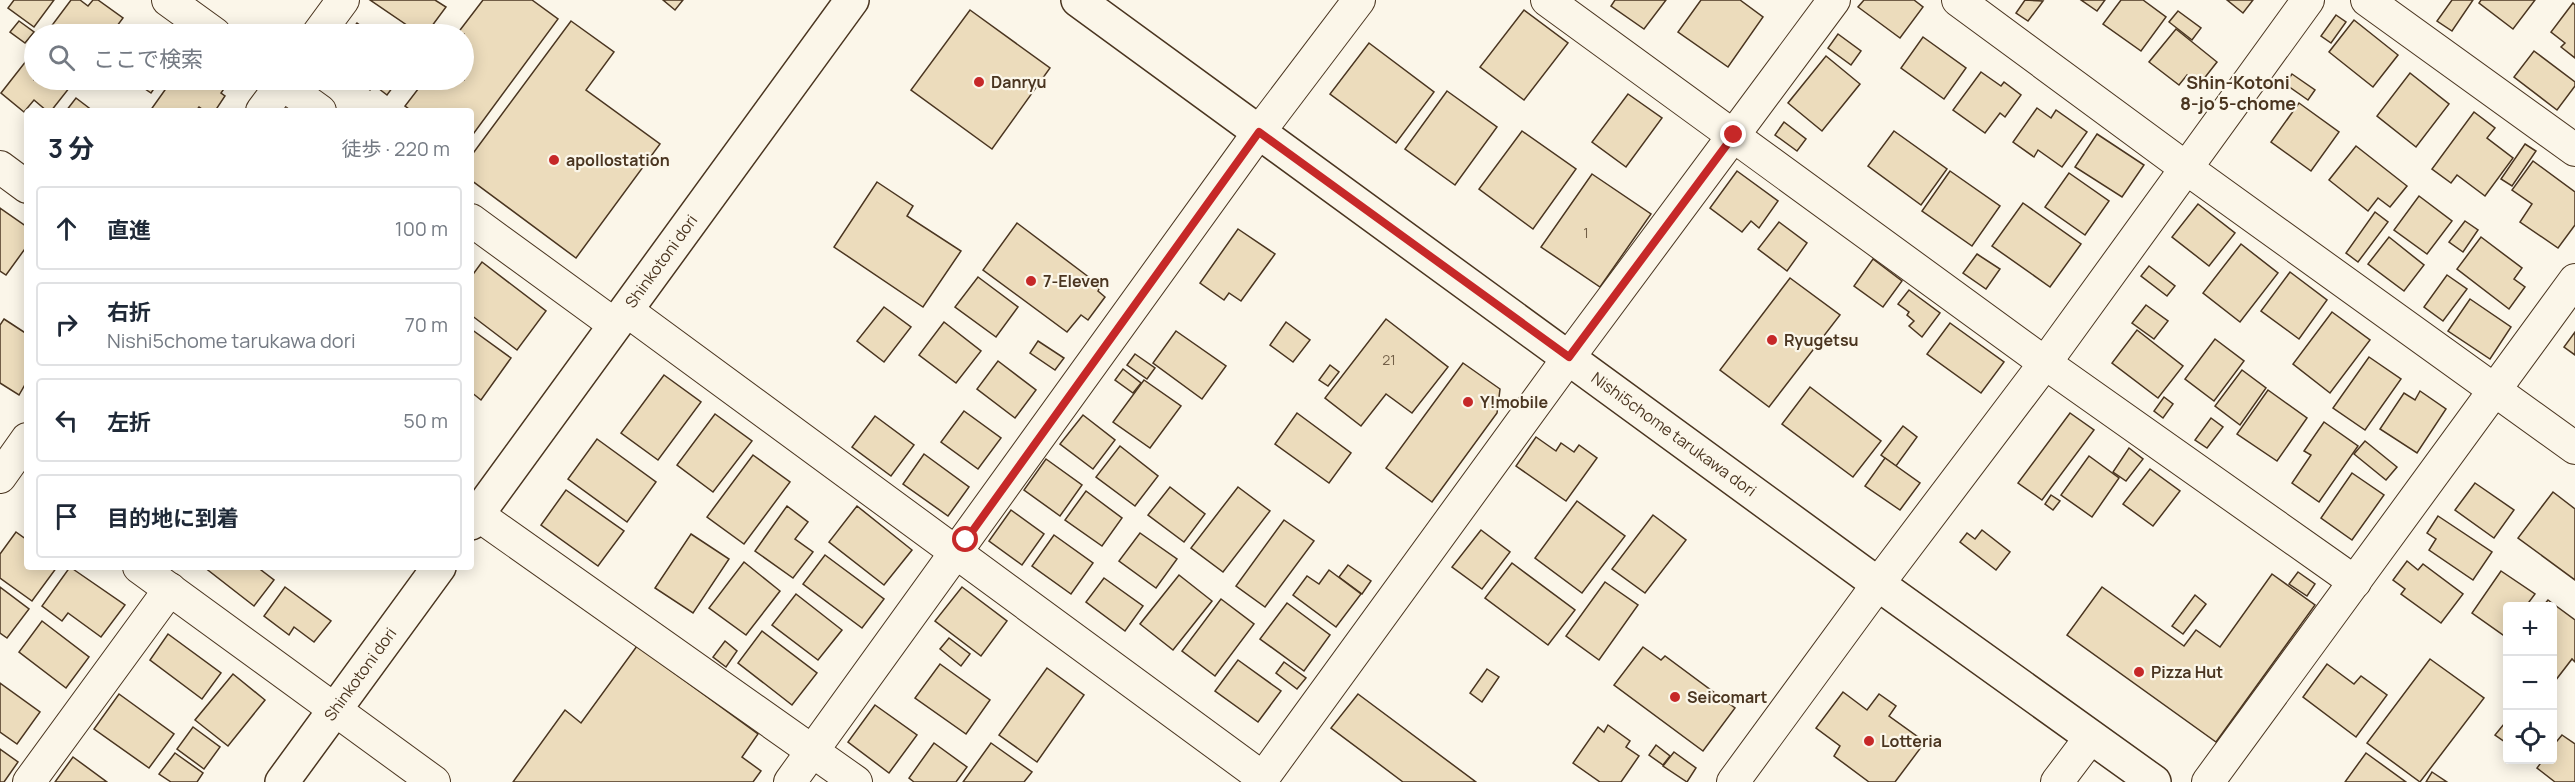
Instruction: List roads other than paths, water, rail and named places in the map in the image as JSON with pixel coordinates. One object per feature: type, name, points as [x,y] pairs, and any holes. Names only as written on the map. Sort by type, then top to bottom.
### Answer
[{"type":"main road","name":"Shinkotoni dori","points":[[474,515],[852,0]]},
{"type":"main road","name":"Nishi5chome tarukawa dori","points":[[1078,0],[1878,584],[2154,782]]},
{"type":"main road","name":"Shinkotoni dori","points":[[282,782],[437,570]]},
{"type":"street","points":[[168,0],[201,24]]},
{"type":"street","points":[[325,24],[343,0]]},
{"type":"street","points":[[790,782],[1259,132],[1359,0]]},
{"type":"street","points":[[1547,0],[2045,363],[2355,582]]},
{"type":"street","points":[[474,222],[621,317],[956,554],[1261,780],[1569,357],[1834,0]]},
{"type":"street","points":[[1958,0],[2186,168],[2575,448]]},
{"type":"street","points":[[1733,782],[1878,584],[2045,363],[2308,0]]},
{"type":"street","points":[[2367,0],[2575,150]]},
{"type":"street","points":[[264,108],[276,90]]},
{"type":"street","points":[[293,90],[316,108]]},
{"type":"street","points":[[0,167],[24,185]]},
{"type":"street","points":[[2208,782],[2575,280]]},
{"type":"street","points":[[8,475],[24,445]]},
{"type":"street","points":[[474,517],[856,782]]},
{"type":"street","points":[[143,570],[434,782]]},
{"type":"street","points":[[29,782],[170,589]]},
{"type":"street","points":[[2057,782],[2091,737]]},
{"type":"place","name":"Danryu","points":[[979,82]]},
{"type":"place","name":"apollostation","points":[[554,160]]},
{"type":"place","name":"7-Eleven","points":[[1031,281]]},
{"type":"place","name":"Ryugetsu","points":[[1772,340]]},
{"type":"place","name":"Y!mobile","points":[[1468,402]]},
{"type":"place","name":"Pizza Hut","points":[[2139,672]]},
{"type":"place","name":"Seicomart","points":[[1675,697]]},
{"type":"place","name":"Lotteria","points":[[1869,741]]},
{"type":"district","name":"Shin-Kotoni 8-jo 5-chome","points":[[2238,92]]}]
